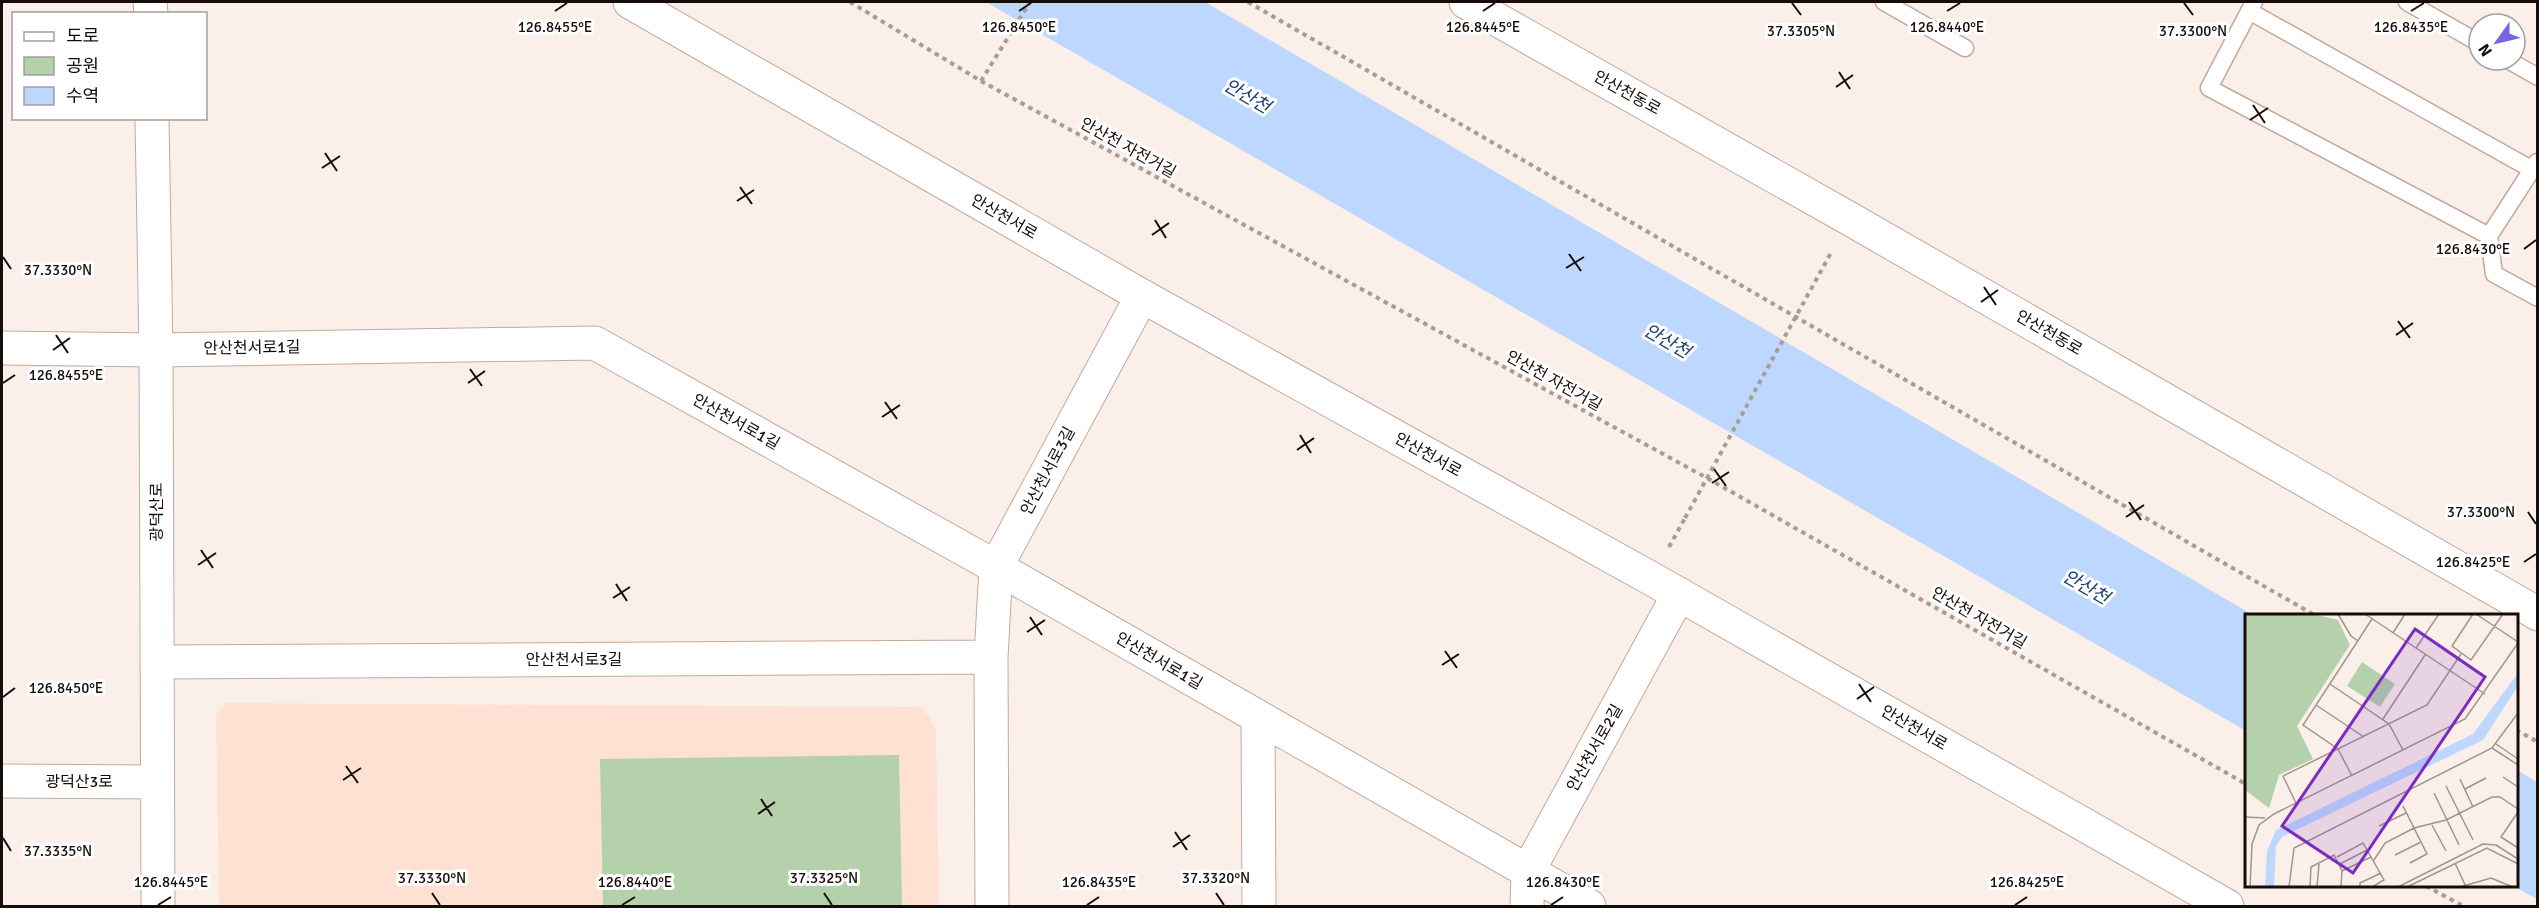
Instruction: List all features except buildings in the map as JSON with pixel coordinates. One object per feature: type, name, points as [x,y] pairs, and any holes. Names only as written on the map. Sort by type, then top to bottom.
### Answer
[{"type":"street","name":"안산천서로","points":[[630,2],[1142,296],[1679,594],[2227,906]]},
{"type":"street","name":"안산천동로","points":[[1466,2],[1850,219],[2538,614]]},
{"type":"street","name":"광덕산로","points":[[152,120],[156,350],[158,906]]},
{"type":"street","name":"안산천서로3길","points":[[992,906],[991,657],[996,567],[1142,296]]},
{"type":"street","name":"안산천서로1길","points":[[2,348],[156,350],[595,343],[996,567],[1589,906]]},
{"type":"street","name":"안산천서로2길","points":[[1527,906],[1528,871],[1679,594]]},
{"type":"street","name":"안산천서로3길","points":[[158,662],[991,657]]},
{"type":"street","points":[[1258,718],[1259,906]]},
{"type":"street","name":"광덕산3로","points":[[2,782],[156,782]]},
{"type":"lane","points":[[1884,2],[1965,48]]},
{"type":"lane","points":[[2407,2],[2467,36]]},
{"type":"lane","points":[[2489,236],[2209,88],[2252,6],[2534,165],[2489,236],[2494,274],[2538,298]]},
{"type":"path","name":"안산천 자전거길","points":[[850,2],[981,81],[1707,478],[2245,783]]},
{"type":"path","points":[[981,81],[1030,2]]},
{"type":"path","points":[[1248,2],[2314,614]]},
{"type":"path","points":[[1685,518],[1850,219]]},
{"type":"path","points":[[2518,731],[2538,742]]},
{"type":"path","points":[[2430,887],[2463,906]]},
{"type":"shaded area","points":[[226,703],[923,707],[936,730],[939,906],[219,906],[216,715]]},
{"type":"green space","points":[[899,755],[902,906],[603,906],[600,759]]},
{"type":"water","name":"안산천","points":[[986,2],[1205,2],[2251,614],[2245,614],[2245,730]]},
{"type":"water","points":[[2518,771],[2537,782],[2537,899],[2515,887],[2518,887]]}]
